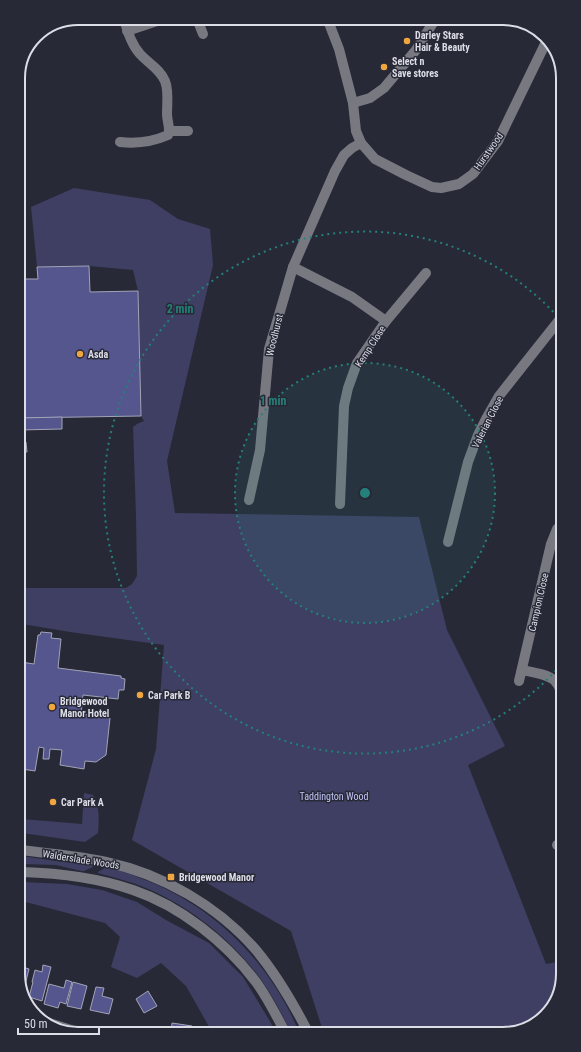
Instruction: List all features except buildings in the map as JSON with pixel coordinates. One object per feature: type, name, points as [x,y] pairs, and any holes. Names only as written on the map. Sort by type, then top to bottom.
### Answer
[{"type":"street","points":[[120,142],[139,143],[153,141],[168,135],[169,130],[167,116],[167,88],[165,80],[157,69],[145,60],[135,48],[126,25]]},
{"type":"street","points":[[127,31],[144,25]]},
{"type":"street","points":[[199,25],[203,34]]},
{"type":"street","name":"Hurstwood","points":[[330,25],[339,49],[353,103],[356,131],[360,144],[374,159],[432,187],[441,188],[459,184],[473,174],[498,141],[544,45]]},
{"type":"street","points":[[353,103],[370,98],[384,88],[416,50],[432,25]]},
{"type":"street","points":[[169,130],[188,131]]},
{"type":"street","name":"Woodhurst","points":[[249,500],[260,450],[269,349],[294,267],[335,171],[344,156],[352,148],[360,144]]},
{"type":"street","points":[[294,267],[352,297],[386,321]]},
{"type":"street","name":"Kemp Close","points":[[340,504],[344,414],[348,388],[357,364],[386,321],[426,273]]},
{"type":"street","name":"Valerian Close","points":[[448,542],[468,462],[478,435],[499,396],[556,324]]},
{"type":"street","name":"Campion Close","points":[[519,681],[551,544],[556,533]]},
{"type":"street","points":[[522,670],[548,676],[556,682]]},
{"type":"street","name":"Walderslade Woods","points":[[25,850],[83,858],[118,865],[152,876],[185,892],[218,914],[235,928],[255,949],[283,987],[306,1027]]},
{"type":"street","name":"Walderslade Woods","points":[[25,872],[52,874],[116,885],[154,899],[193,921],[224,946],[256,982],[282,1027]]},
{"type":"green space","name":"Taddington Wood","points":[[74,188],[150,200],[178,219],[210,229],[213,265],[167,461],[175,513],[419,517],[447,630],[505,746],[468,765],[546,964],[556,962],[556,981],[551,997],[543,1009],[532,1018],[523,1023],[503,1027],[322,1027],[291,931],[132,840],[156,749],[164,645],[25,624],[25,588],[126,588],[132,584],[137,576],[133,427],[144,421],[141,416],[138,291],[133,270],[89,266],[37,267],[31,207]]},
{"type":"green space","points":[[84,793],[93,795],[97,805],[99,818],[98,833],[85,842],[25,833],[25,819],[82,824]]},
{"type":"green space","points":[[25,856],[91,865],[93,867],[81,871],[56,865],[25,864]]},
{"type":"green space","points":[[105,868],[114,869],[140,878],[166,889],[191,903],[214,920],[236,938],[255,959],[287,1006],[297,1027],[288,1027],[262,981],[240,954],[214,929],[184,908],[153,891],[98,872]]},
{"type":"green space","points":[[25,882],[67,884],[102,890],[137,902],[166,920],[209,943],[243,977],[273,1027],[209,1027],[186,986],[161,963],[137,978],[111,967],[120,937],[105,923],[25,902]]},
{"type":"place","name":"Darley Stars Hair & Beauty","points":[[407,41]]},
{"type":"place","name":"Select n Save stores","points":[[384,67]]},
{"type":"place","name":"Asda","points":[[80,354]]},
{"type":"place","name":"Car Park B","points":[[140,695]]},
{"type":"place","name":"Bridgewood Manor Hotel","points":[[52,707]]},
{"type":"place","name":"Car Park A","points":[[53,802]]},
{"type":"place","name":"Bridgewood Manor","points":[[171,877]]}]
